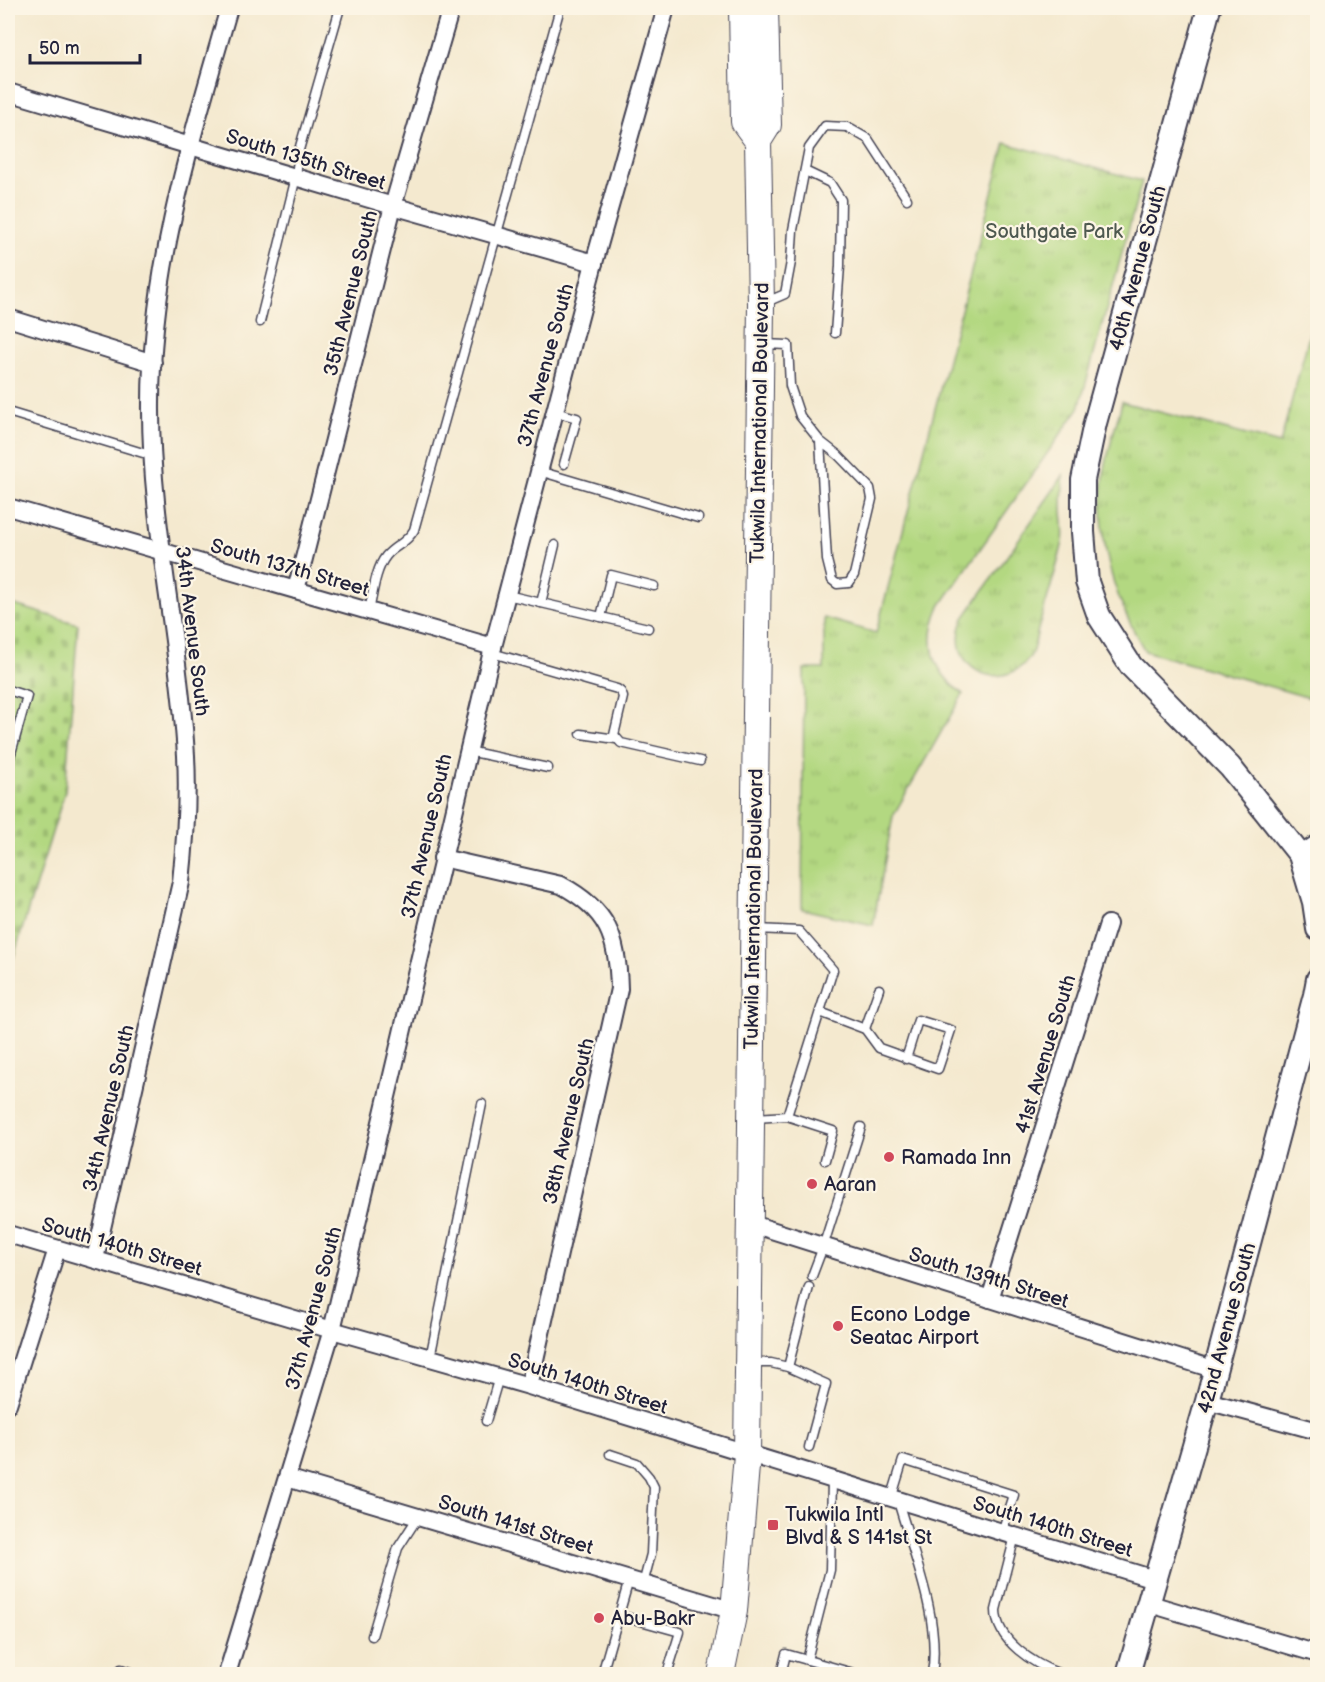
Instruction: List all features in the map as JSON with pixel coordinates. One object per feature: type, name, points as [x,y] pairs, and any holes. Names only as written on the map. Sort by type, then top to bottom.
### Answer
[{"type":"main road","name":"Tukwila International Boulevard","points":[[742,8],[744,122],[758,141]]},
{"type":"main road","name":"Tukwila International Boulevard","points":[[721,1674],[734,1611],[747,1454],[760,344],[758,141],[768,125],[765,8]]},
{"type":"street","name":"34th Avenue South","points":[[95,1259],[181,882],[186,833],[186,743],[161,552],[153,456],[151,403],[153,363],[163,259],[189,146],[229,8]]},
{"type":"street","name":"35th Avenue South","points":[[296,590],[393,206],[450,8]]},
{"type":"street","name":"37th Avenue South","points":[[227,1674],[332,1330],[492,650],[594,263],[666,8]]},
{"type":"street","name":"40th Avenue South","points":[[1203,9],[1095,423],[1083,480],[1083,531],[1087,582],[1099,616],[1131,666],[1308,849]]},
{"type":"street","name":"South 135th Street","points":[[8,92],[594,263]]},
{"type":"street","points":[[8,318],[153,363]]},
{"type":"street","name":"South 137th Street","points":[[8,507],[369,611],[492,650]]},
{"type":"street","points":[[1308,849],[1317,929]]},
{"type":"street","name":"38th Avenue South","points":[[442,858],[561,885],[578,895],[597,913],[612,935],[618,959],[619,989],[529,1386]]},
{"type":"street","name":"41st Avenue South","points":[[990,1299],[1108,924]]},
{"type":"street","name":"42nd Avenue South","points":[[1128,1674],[1216,1370],[1315,995],[1317,979]]},
{"type":"street","name":"South 139th Street","points":[[749,1223],[1216,1370]]},
{"type":"street","name":"South 140th Street","points":[[8,1234],[529,1386],[1154,1579]]},
{"type":"street","points":[[8,1404],[57,1249]]},
{"type":"street","points":[[1207,1401],[1317,1431]]},
{"type":"street","name":"South 141st Street","points":[[287,1478],[734,1611]]},
{"type":"street","points":[[1147,1603],[1317,1654]]},
{"type":"lane","points":[[260,322],[296,177],[299,150],[340,8]]},
{"type":"lane","points":[[369,611],[381,563],[388,554],[409,539],[414,530],[560,8]]},
{"type":"lane","points":[[760,304],[785,294],[792,262],[793,230],[809,148],[825,126],[847,128],[868,139],[907,199]]},
{"type":"lane","points":[[805,171],[830,183],[841,200],[840,266],[835,333]]},
{"type":"lane","points":[[760,344],[788,345],[790,386],[800,416],[820,441],[838,455],[870,488],[872,499],[855,575],[849,583],[837,584],[832,580],[827,560],[820,441]]},
{"type":"lane","points":[[8,412],[153,456]]},
{"type":"lane","points":[[555,412],[577,418],[564,464]]},
{"type":"lane","points":[[539,471],[698,518]]},
{"type":"lane","points":[[541,603],[555,545]]},
{"type":"lane","points":[[601,617],[610,575],[654,586]]},
{"type":"lane","points":[[507,595],[648,628]]},
{"type":"lane","points":[[492,650],[617,689],[621,692],[622,697],[614,735],[616,739]]},
{"type":"lane","points":[[8,690],[27,696],[8,764]]},
{"type":"lane","points":[[581,734],[616,739],[621,743],[700,761]]},
{"type":"lane","points":[[468,751],[548,768]]},
{"type":"lane","points":[[753,928],[799,931],[833,970],[787,1116]]},
{"type":"lane","points":[[865,1029],[879,989]]},
{"type":"lane","points":[[820,1012],[865,1029],[879,1048],[906,1059],[938,1069],[951,1030],[918,1020],[906,1059]]},
{"type":"lane","points":[[430,1358],[482,1104]]},
{"type":"lane","points":[[751,1118],[787,1116],[833,1131],[825,1160]]},
{"type":"lane","points":[[812,1276],[861,1127]]},
{"type":"lane","points":[[788,1367],[809,1287]]},
{"type":"lane","points":[[748,1363],[788,1367],[826,1384],[809,1447]]},
{"type":"lane","points":[[486,1421],[499,1377]]},
{"type":"lane","points":[[602,1674],[619,1615],[651,1554],[654,1487],[636,1463],[610,1454]]},
{"type":"lane","points":[[932,1674],[933,1637],[930,1611],[894,1500],[903,1460],[1014,1495],[996,1621],[1002,1633],[1016,1647],[1032,1660],[1060,1674]]},
{"type":"lane","points":[[807,1660],[830,1570],[832,1481]]},
{"type":"lane","points":[[372,1636],[398,1548],[418,1517]]},
{"type":"lane","points":[[619,1615],[680,1632],[667,1674]]},
{"type":"lane","points":[[781,1674],[786,1654],[857,1674]]},
{"type":"lane","points":[[121,1669],[136,1674]]},
{"type":"green space","name":"Southgate Park","points":[[1005,143],[1142,181],[1079,408],[940,606],[935,619],[932,643],[938,665],[952,685],[963,694],[893,816],[873,925],[802,909],[804,669],[824,669],[824,618],[876,633]]},
{"type":"green space","points":[[1316,310],[1318,311],[1317,700],[1145,651],[1133,630],[1115,588],[1102,521],[1104,474],[1122,402],[1280,444]]},
{"type":"green space","points":[[1063,476],[1063,541],[1032,654],[1018,669],[1004,675],[991,675],[978,671],[968,663],[961,651],[959,636],[964,618]]},
{"type":"green space","points":[[8,603],[78,624],[65,791],[8,975]]},
{"type":"place","name":"Ramada Inn","points":[[889,1157]]},
{"type":"place","name":"Aaran","points":[[812,1184]]},
{"type":"place","name":"Econo Lodge Seatac Airport","points":[[838,1326]]},
{"type":"place","name":"Tukwila Intl Blvd & S 141st St","points":[[773,1525]]},
{"type":"place","name":"Abu-Bakr","points":[[599,1618]]}]
